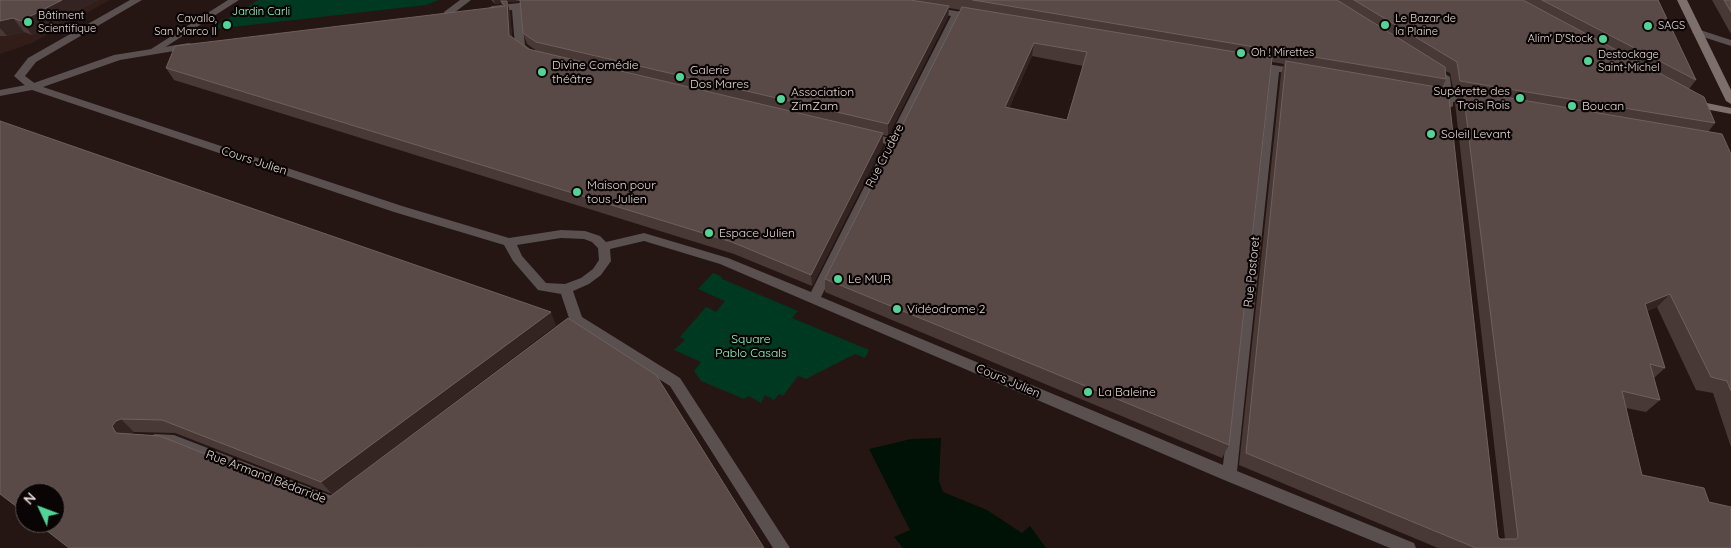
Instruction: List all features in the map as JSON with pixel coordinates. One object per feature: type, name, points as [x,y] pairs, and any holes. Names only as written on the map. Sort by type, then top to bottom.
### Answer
[{"type":"street","points":[[137,0],[32,60],[20,76],[33,87],[118,57],[200,44]]},
{"type":"street","points":[[153,51],[234,0]]},
{"type":"street","points":[[464,12],[442,15],[466,0]]},
{"type":"street","points":[[1682,0],[1731,101]]},
{"type":"street","points":[[480,10],[545,3]]},
{"type":"street","points":[[516,6],[520,46],[536,57]]},
{"type":"street","points":[[919,8],[986,19]]},
{"type":"street","name":"Rue Crudère","points":[[814,298],[957,14]]},
{"type":"street","points":[[1698,32],[1731,43]]},
{"type":"street","points":[[1245,63],[1312,74]]},
{"type":"street","points":[[1429,66],[1445,77],[1449,117]]},
{"type":"street","name":"Rue Pastoret","points":[[1229,475],[1274,68]]},
{"type":"street","name":"Cours Julien","points":[[0,93],[33,87],[398,209],[509,242],[532,237],[573,234],[596,239],[604,247],[644,237],[724,261],[1229,475],[1408,548]]},
{"type":"street","points":[[1418,92],[1486,104]]},
{"type":"street","points":[[1682,96],[1699,105],[1731,111]]},
{"type":"street","points":[[854,132],[892,142]]},
{"type":"street","points":[[509,242],[516,258],[534,280],[542,287],[556,290],[566,289],[585,281],[597,272],[605,261],[604,247]]},
{"type":"street","points":[[566,289],[576,320],[675,382],[782,548]]},
{"type":"street","points":[[548,341],[576,320]]},
{"type":"street","name":"Rue Armand Bédarride","points":[[145,440],[174,441],[334,504],[350,492]]},
{"type":"shaded area","name":"Bâtiment Scientifique","points":[[0,0],[110,0],[32,43],[0,54]]},
{"type":"shaded area","points":[[941,438],[939,481],[943,492],[987,510],[1022,533],[1030,526],[1046,548],[903,548],[894,537],[910,530],[869,449],[911,439]]},
{"type":"green space","name":"Jardin Carli","points":[[258,0],[439,0],[426,5],[215,29],[214,27]]},
{"type":"green space","name":"Square Pablo Casals","points":[[713,273],[721,276],[722,279],[798,311],[792,318],[869,350],[865,358],[855,354],[806,379],[798,376],[783,396],[779,394],[774,400],[765,395],[761,403],[749,396],[744,399],[701,381],[694,371],[701,362],[674,350],[685,340],[680,337],[706,307],[716,312],[725,301],[698,289]]},
{"type":"building","points":[[0,0],[62,0],[21,21],[13,18],[0,21]]},
{"type":"building","points":[[520,0],[910,0],[949,6],[888,124],[536,42],[523,33]]},
{"type":"building","points":[[973,0],[1337,0],[1445,67],[1446,79]]},
{"type":"building","points":[[1354,0],[1523,0],[1704,97],[1715,123],[1460,81],[1457,62]]},
{"type":"building","points":[[1542,0],[1658,0],[1696,80]]},
{"type":"building","points":[[1724,0],[1731,0],[1731,12]]},
{"type":"building","points":[[501,1],[507,1],[509,35],[528,49],[883,133],[811,275],[732,242],[166,68],[175,46],[505,6]]},
{"type":"building","points":[[962,7],[1272,58],[1229,445],[825,279]],"holes":[[[1034,43],[1087,52],[1067,120],[1005,107]]]},
{"type":"building","points":[[1286,61],[1448,89],[1498,537],[1500,539],[1516,539],[1518,537],[1463,90],[1722,134],[1731,154],[1731,391],[1727,381],[1711,377],[1670,294],[1645,304],[1665,368],[1650,364],[1660,400],[1622,391],[1642,475],[1704,488],[1709,502],[1731,507],[1731,548],[1476,548],[1246,453]]},
{"type":"building","points":[[0,121],[551,312],[321,482],[162,420],[121,419],[112,426],[116,433],[160,436],[324,501],[568,318],[656,375],[764,548],[69,548],[50,533],[65,533],[65,483],[15,483],[15,505],[0,494]]},
{"type":"place","name":"Bâtiment Scientifique","points":[[28,22]]},
{"type":"place","name":"Cavallo, San Marco II","points":[[227,25]]},
{"type":"place","name":"Le Bazar de la Plaine","points":[[1385,25]]},
{"type":"place","name":"SAGS","points":[[1648,26]]},
{"type":"place","name":"Alim' D'Stock","points":[[1603,39]]},
{"type":"place","name":"Oh ! Mirettes","points":[[1241,53]]},
{"type":"place","name":"Destockage Saint-Michel","points":[[1588,61]]},
{"type":"place","name":"Divine Comédie théâtre","points":[[542,72]]},
{"type":"place","name":"Galerie Dos Mares","points":[[680,77]]},
{"type":"place","name":"Supérette des Trois Rois","points":[[1520,98]]},
{"type":"place","name":"Association ZimZam","points":[[781,99]]},
{"type":"place","name":"Boucan","points":[[1572,106]]},
{"type":"place","name":"Soleil Levant","points":[[1431,134]]},
{"type":"place","name":"Maison pour tous Julien","points":[[577,192]]},
{"type":"place","name":"Espace Julien","points":[[709,233]]},
{"type":"place","name":"Le MUR","points":[[838,279]]},
{"type":"place","name":"Vidéodrome 2","points":[[897,309]]},
{"type":"place","name":"La Baleine","points":[[1088,392]]}]
